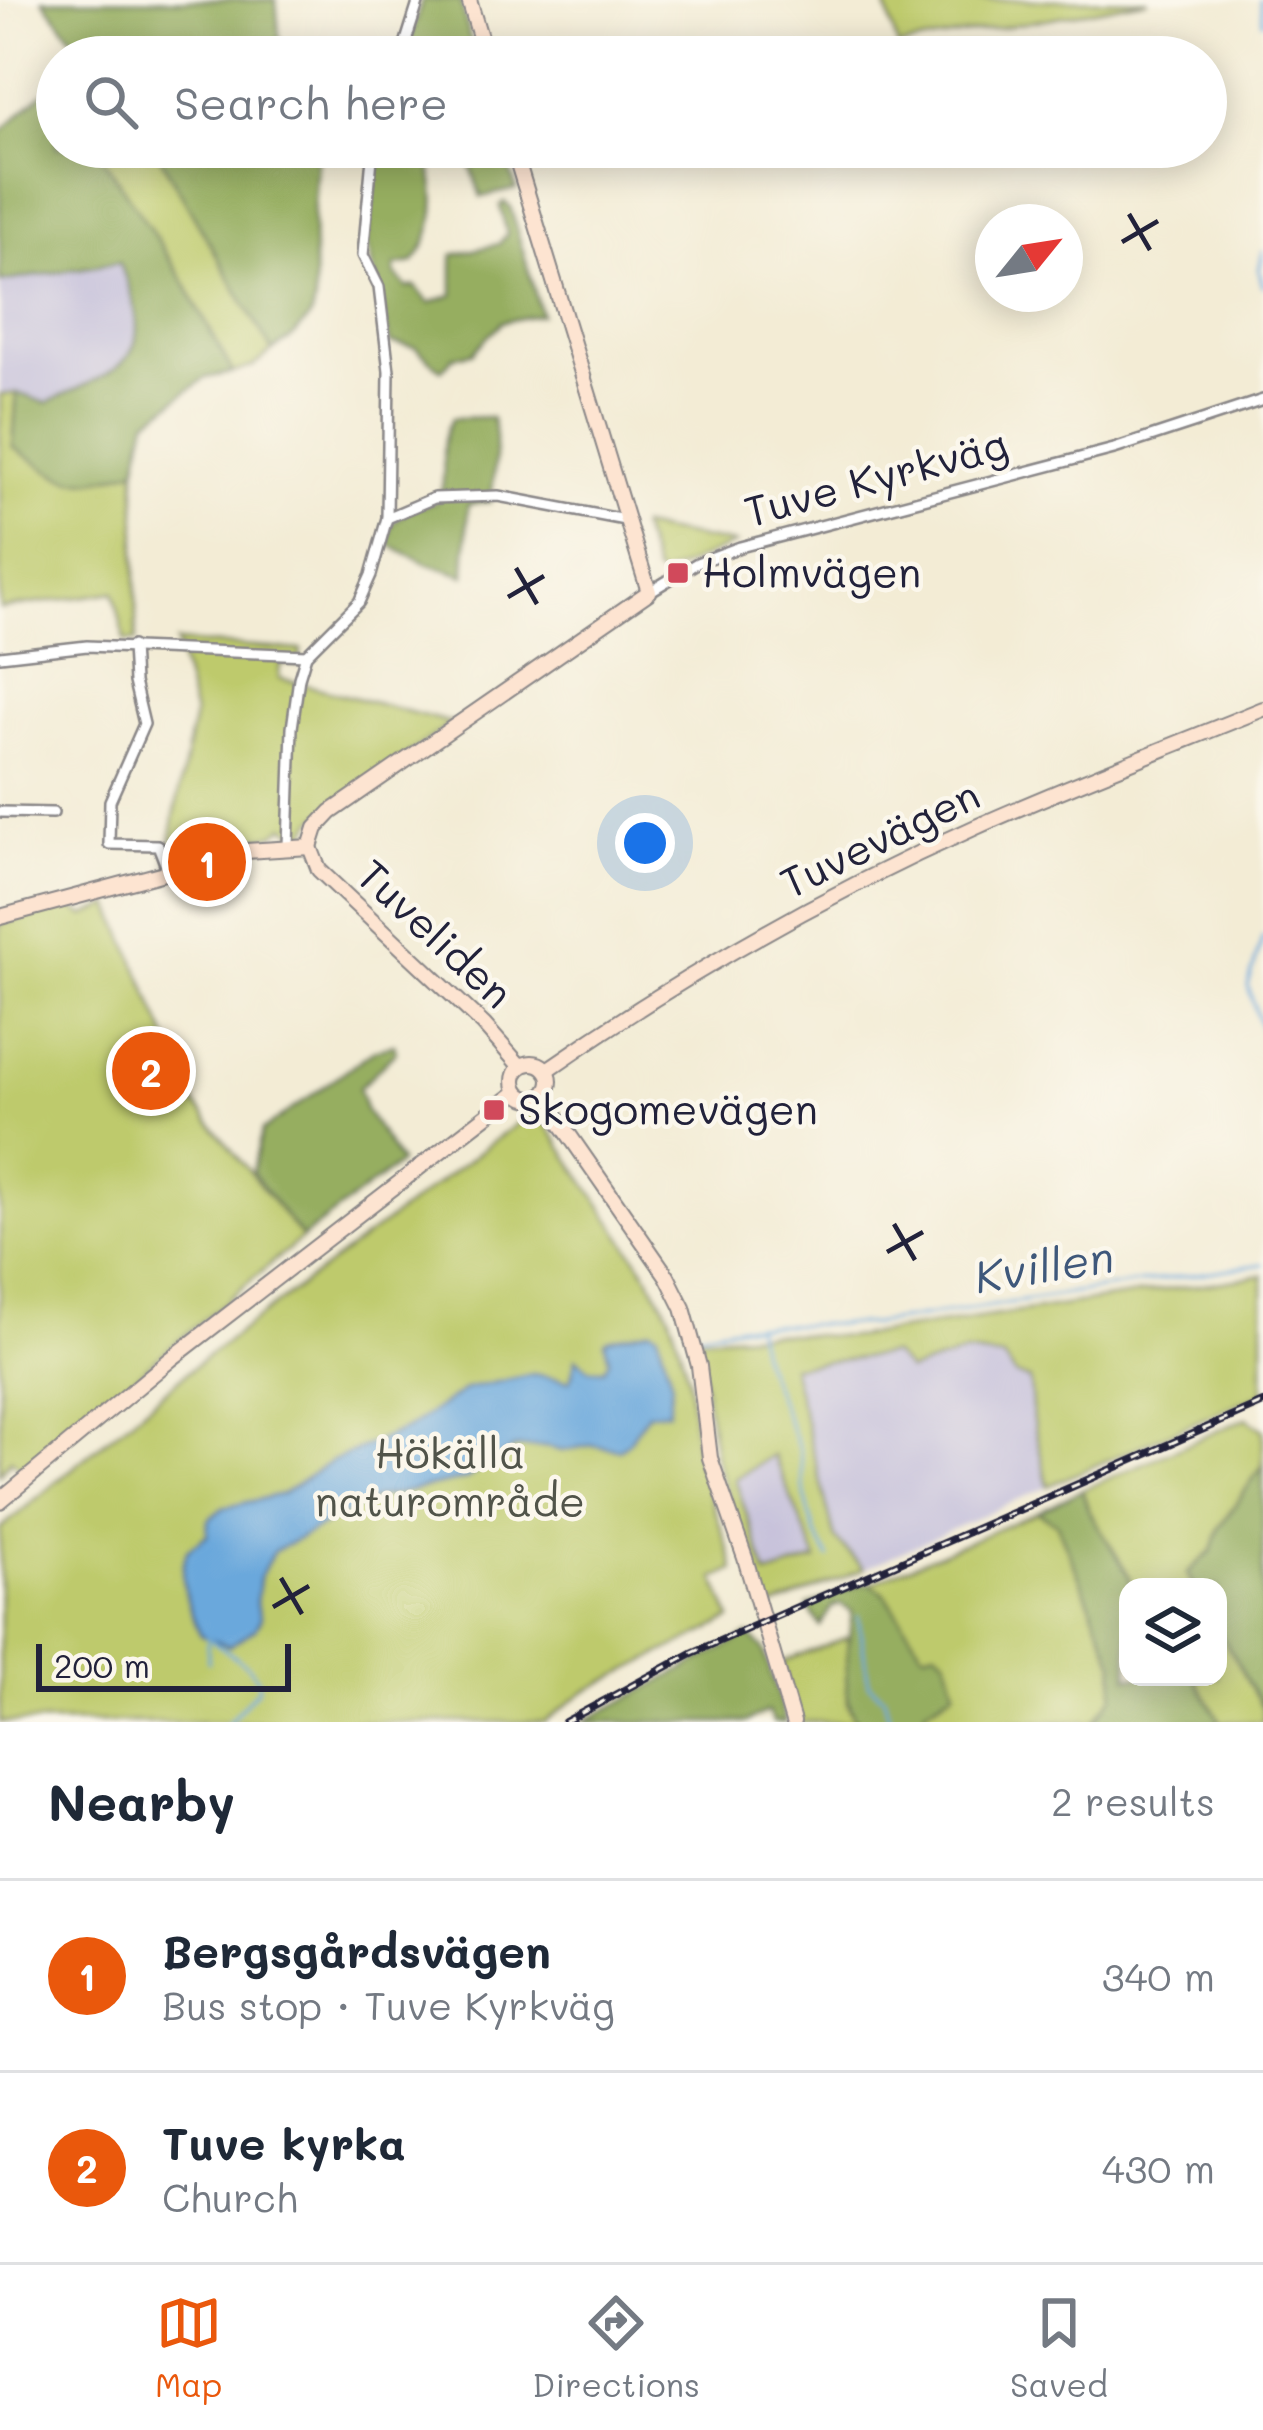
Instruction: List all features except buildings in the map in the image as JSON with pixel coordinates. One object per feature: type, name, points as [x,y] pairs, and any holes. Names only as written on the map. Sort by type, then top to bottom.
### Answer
[{"type":"street","points":[[408,36],[419,0]]},
{"type":"street","points":[[469,0],[480,36]]},
{"type":"street","points":[[288,846],[292,728],[306,655],[359,602],[387,518],[389,371],[379,287],[363,255],[371,168]]},
{"type":"street","points":[[519,168],[649,592]]},
{"type":"street","name":"Tuve Kyrkväg","points":[[310,847],[316,828],[331,812],[698,563],[740,547],[1114,449],[1263,400]]},
{"type":"street","points":[[387,518],[434,498],[498,496],[625,520]]},
{"type":"street","points":[[0,656],[87,646],[306,655]]},
{"type":"street","points":[[132,646],[144,724],[110,802],[109,844],[158,845],[169,874]]},
{"type":"street","name":"Tuvevägen","points":[[547,1070],[701,970],[863,881],[1017,809],[1263,709]]},
{"type":"street","points":[[0,812],[53,813]]},
{"type":"street","points":[[0,916],[246,851],[310,847]]},
{"type":"street","name":"Tuveliden","points":[[310,847],[319,870],[484,1025],[520,1066]]},
{"type":"street","points":[[535,1062],[547,1070],[550,1084],[542,1096],[529,1099],[518,1092],[514,1078],[520,1066],[535,1062]]},
{"type":"street","points":[[0,1502],[171,1359],[518,1092]]},
{"type":"street","points":[[542,1096],[678,1296],[701,1377],[712,1465],[793,1722]]},
{"type":"shaded area","points":[[119,262],[137,308],[137,343],[123,367],[46,403],[17,393],[0,395],[0,282]]},
{"type":"shaded area","points":[[966,1353],[1003,1358],[1015,1375],[1030,1379],[1033,1421],[1048,1486],[864,1569],[835,1538],[790,1366],[892,1354],[909,1371]]},
{"type":"shaded area","points":[[773,1454],[818,1561],[767,1575],[735,1479]]},
{"type":"green space","points":[[43,0],[276,0],[279,36],[71,36]]},
{"type":"green space","points":[[422,0],[460,0],[469,36],[411,36]]},
{"type":"green space","points":[[884,0],[1149,0],[957,36],[895,36]]},
{"type":"green space","points":[[36,100],[36,168],[110,168],[182,278],[233,373],[205,378],[147,421],[136,469],[97,479],[71,479],[13,447],[17,393],[46,403],[98,379],[129,355],[137,320],[119,262],[0,282],[0,132]]},
{"type":"green space","points":[[110,168],[168,168],[272,351],[254,366],[233,373],[182,278]]},
{"type":"green space","points":[[166,168],[317,168],[315,301],[311,316],[294,336],[272,351]]},
{"type":"green space","points":[[374,168],[430,168],[435,204],[431,229],[413,263],[395,266],[395,274],[408,288],[415,286],[429,303],[453,295],[453,255],[499,244],[507,234],[500,206],[504,202],[510,206],[541,314],[502,322],[472,353],[454,356],[442,370],[415,347],[390,343],[367,243]]},
{"type":"green space","points":[[472,168],[510,168],[516,189],[481,197]]},
{"type":"green space","points":[[17,393],[13,447],[71,479],[97,479],[136,469],[136,641],[125,641],[114,592],[0,609],[0,395]]},
{"type":"green space","points":[[491,417],[495,446],[492,494],[490,502],[468,504],[465,576],[388,544],[392,523],[413,508],[436,502],[443,481],[444,439],[453,418]]},
{"type":"green space","points":[[640,527],[734,544],[661,576],[655,572]]},
{"type":"green space","points":[[176,642],[301,650],[299,665],[280,664],[279,678],[452,723],[314,820],[303,837],[285,826],[273,835],[226,843],[172,863],[172,829],[194,715]]},
{"type":"green space","points":[[111,905],[196,1105],[302,1238],[23,1470],[11,1459],[0,1474],[0,924],[71,906],[84,916]]},
{"type":"green space","points":[[394,1044],[396,1051],[359,1088],[365,1109],[400,1163],[302,1238],[252,1173],[262,1131],[374,1050]]},
{"type":"green space","name":"Hökälla naturområde","points":[[531,1113],[540,1115],[650,1278],[671,1317],[689,1380],[696,1456],[734,1570],[715,1579],[731,1619],[584,1692],[545,1722],[0,1722],[0,1529],[202,1360]]},
{"type":"green space","points":[[1263,1275],[1263,1393],[1048,1486],[1033,1421],[1030,1380],[1015,1375],[1003,1358],[966,1353],[908,1371],[892,1354],[791,1366],[835,1538],[864,1569],[767,1610],[715,1457],[697,1337],[768,1333],[854,1337]],"holes":[[[773,1455],[817,1560],[767,1575],[735,1479]]]},
{"type":"green space","points":[[1247,1418],[1263,1430],[1263,1465],[1219,1528],[1212,1551],[1187,1573],[1190,1578],[1130,1578],[1088,1509],[1082,1490]]},
{"type":"green space","points":[[1263,1465],[1263,1709],[1227,1645],[1227,1578],[1190,1578],[1187,1573],[1212,1551],[1219,1528]]},
{"type":"green space","points":[[1082,1490],[1088,1509],[1130,1578],[1119,1578],[1119,1686],[1199,1686],[1221,1722],[1094,1722],[1114,1695],[1115,1663],[1057,1524],[1038,1512]]},
{"type":"green space","points":[[1038,1512],[1057,1524],[1065,1541],[1115,1663],[1114,1695],[1094,1722],[927,1722],[925,1710],[955,1690],[946,1657],[923,1653],[884,1593],[870,1583]]},
{"type":"green space","points":[[863,1583],[884,1593],[923,1652],[936,1649],[946,1657],[955,1690],[925,1710],[927,1722],[856,1722],[846,1682],[852,1611],[840,1604],[831,1608],[820,1626],[808,1606]]},
{"type":"green space","points":[[749,1635],[763,1648],[786,1722],[773,1722],[768,1712],[745,1722],[583,1722]]},
{"type":"green space","points":[[848,1637],[848,1705],[856,1722],[797,1722],[782,1662]]},
{"type":"green space","points":[[1227,1645],[1263,1709],[1263,1722],[1221,1722],[1199,1686],[1227,1686]]},
{"type":"water","points":[[651,1329],[658,1333],[672,1383],[668,1411],[648,1413],[619,1449],[592,1445],[562,1451],[514,1448],[495,1460],[499,1466],[480,1469],[467,1479],[376,1498],[273,1552],[259,1579],[256,1603],[261,1618],[255,1629],[229,1646],[201,1635],[185,1594],[184,1561],[187,1550],[207,1535],[208,1520],[223,1508],[282,1494],[332,1461],[408,1428],[466,1389],[533,1374],[570,1381],[576,1358],[590,1369],[604,1369],[609,1360],[608,1339]]},
{"type":"waterway","points":[[1260,0],[1263,22]]},
{"type":"waterway","points":[[1263,251],[1259,271],[1263,286]]},
{"type":"waterway","points":[[1263,936],[1248,986],[1263,1035]]},
{"type":"waterway","name":"Kvillen","points":[[693,1334],[741,1325],[873,1324],[1263,1264]]},
{"type":"waterway","points":[[755,1324],[762,1358],[800,1451],[815,1534],[829,1558]]},
{"type":"waterway","points":[[858,1616],[869,1684],[884,1697],[890,1722]]},
{"type":"waterway","points":[[206,1636],[249,1667],[259,1680],[258,1689],[228,1722]]},
{"type":"waterway","points":[[208,1641],[208,1662]]},
{"type":"railway","points":[[565,1722],[692,1653],[1263,1403]]},
{"type":"place","name":"Holmvägen","points":[[678,573]]},
{"type":"place","name":"Bergsgårdsvägen","points":[[207,862]]},
{"type":"place","name":"Tuve kyrka","points":[[151,1071]]},
{"type":"place","name":"Skogomevägen","points":[[494,1110]]}]
